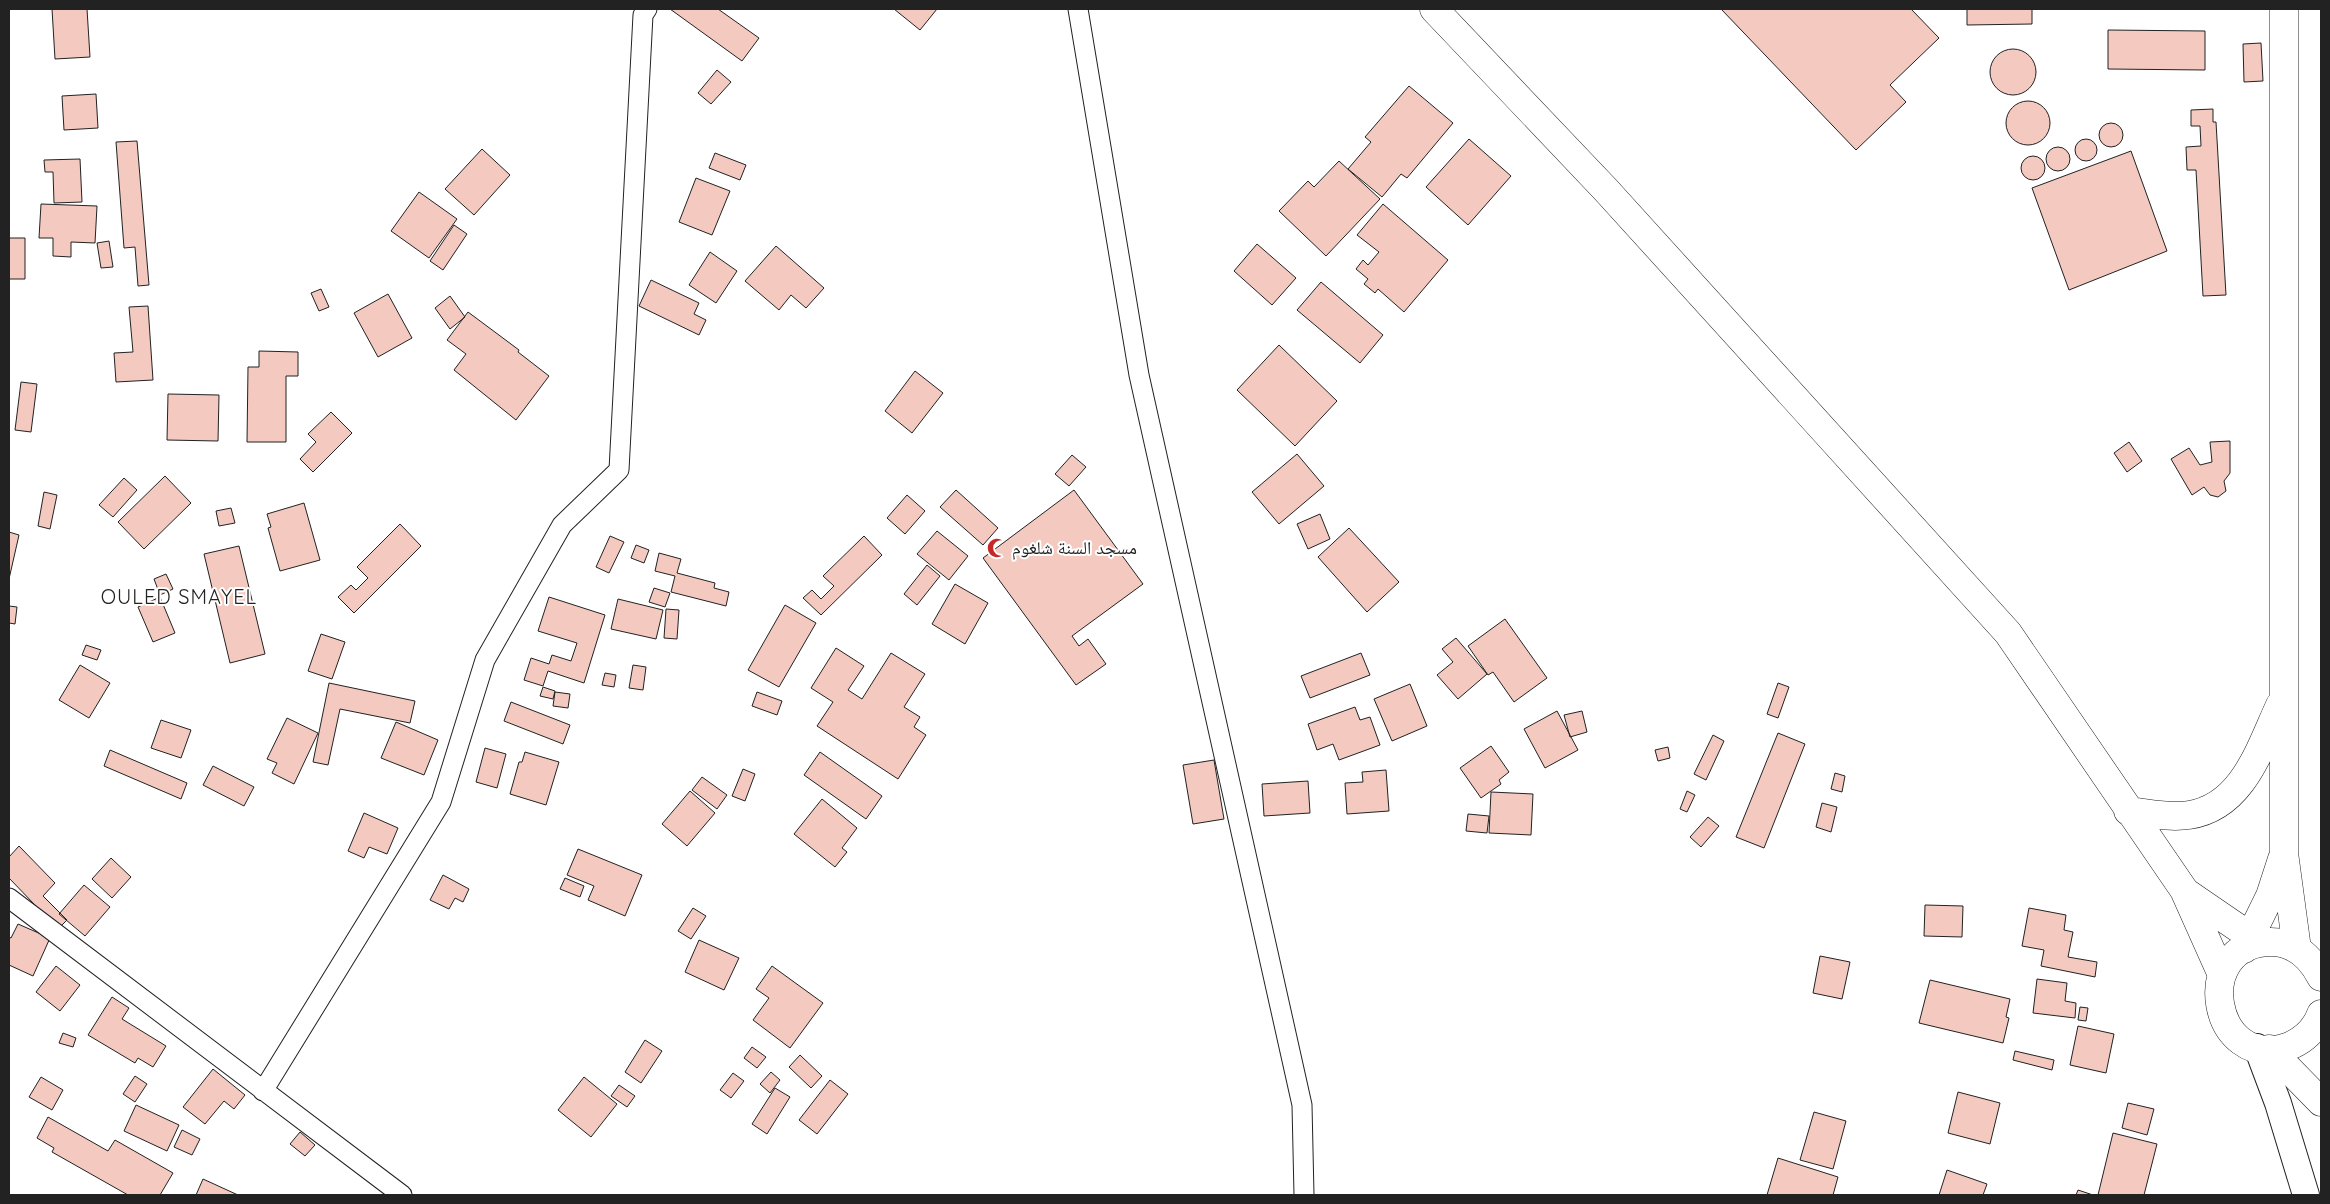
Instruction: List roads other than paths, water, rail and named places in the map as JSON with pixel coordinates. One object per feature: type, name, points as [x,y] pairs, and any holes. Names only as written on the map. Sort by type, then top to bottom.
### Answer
[{"type":"main road","points":[[1434,9],[1606,190],[2008,633],[2128,811],[2184,890],[2222,975]]},
{"type":"main road","points":[[2284,9],[2284,853],[2297,949]]},
{"type":"main road","points":[[2128,811],[2164,815],[2189,815],[2210,809],[2232,793],[2249,773],[2284,698]]},
{"type":"main road","points":[[2284,853],[2252,943],[2227,965],[2222,975],[2218,1001],[2226,1025],[2240,1039],[2263,1048],[2321,1102]]},
{"type":"main road","points":[[2184,890],[2252,943],[2273,942],[2297,949],[2312,962],[2321,977]]},
{"type":"main road","points":[[2263,1048],[2294,1044],[2305,1037],[2321,1018]]},
{"type":"main road","points":[[2263,1048],[2306,1195]]},
{"type":"street","points":[[264,1091],[441,802],[485,660],[562,526],[619,470],[642,24],[643,15],[647,9]]},
{"type":"street","points":[[1078,9],[1138,374],[1302,1105],[1304,1195]]},
{"type":"street","points":[[9,898],[402,1195]]},
{"type":"place","name":"مسجد السنة شلغوم","points":[[997,548]]},
{"type":"district","name":"OULED SMAYEL","points":[[179,597]]}]
